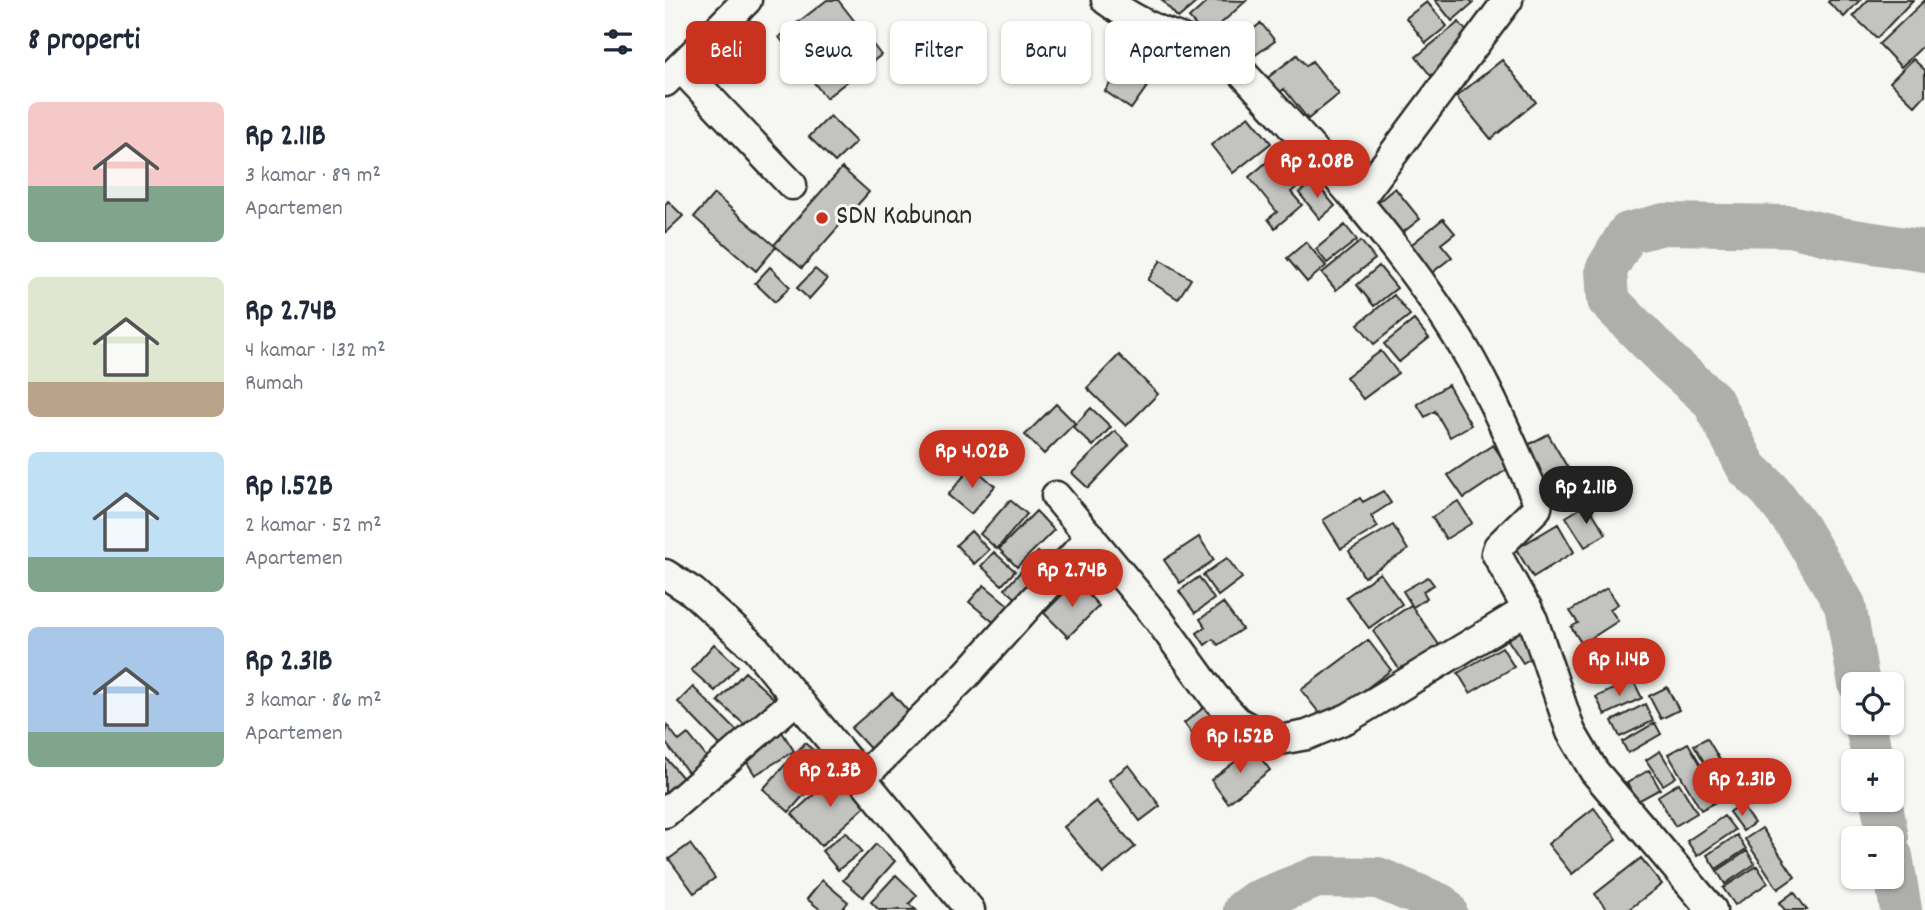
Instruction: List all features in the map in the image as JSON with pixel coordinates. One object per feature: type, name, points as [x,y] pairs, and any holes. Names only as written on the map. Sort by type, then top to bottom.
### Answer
[{"type":"street","points":[[747,0],[672,74],[792,185]]},
{"type":"street","points":[[1106,0],[1131,17],[1158,30],[1221,53],[1261,92],[1359,201],[1434,303],[1487,391],[1538,502],[1533,513],[1498,547],[1496,553],[1528,609],[1571,732],[1594,771],[1711,910]]},
{"type":"street","points":[[1359,201],[1508,0]]},
{"type":"street","points":[[1056,496],[1159,620],[1214,696],[1237,721],[1258,733],[1280,740],[1307,735],[1348,718],[1528,609]]},
{"type":"street","points":[[861,779],[967,674],[1091,536]]},
{"type":"street","points":[[665,574],[693,592],[756,649],[969,910]]},
{"type":"street","points":[[665,813],[797,699]]},
{"type":"building","points":[[827,0],[838,0],[854,21],[800,21]]},
{"type":"building","points":[[1162,0],[1198,0],[1198,1],[1178,18]]},
{"type":"building","points":[[1209,0],[1246,1],[1224,21],[1192,21],[1189,18]]},
{"type":"building","points":[[1435,0],[1470,0],[1473,3],[1452,21]]},
{"type":"building","points":[[1860,0],[1844,17],[1828,2]]},
{"type":"building","points":[[1868,0],[1913,0],[1877,38],[1853,16]]},
{"type":"building","points":[[1925,0],[1925,44],[1901,67],[1879,44]]},
{"type":"building","points":[[1427,2],[1447,26],[1426,43],[1406,18]]},
{"type":"building","points":[[1459,22],[1474,41],[1431,76],[1416,57]]},
{"type":"building","points":[[1261,23],[1275,41],[1255,55],[1255,28]]},
{"type":"building","points":[[1297,55],[1306,66],[1312,61],[1339,94],[1308,119],[1284,89],[1278,94],[1266,79]]},
{"type":"building","points":[[1913,59],[1925,70],[1925,95],[1915,106],[1890,82]]},
{"type":"building","points":[[1502,60],[1536,102],[1491,139],[1456,97]]},
{"type":"building","points":[[815,84],[844,84],[826,98]]},
{"type":"building","points":[[1110,84],[1149,84],[1131,109],[1105,91]]},
{"type":"building","points":[[830,116],[856,142],[835,162],[809,137]]},
{"type":"building","points":[[1249,116],[1271,143],[1233,173],[1211,145]]},
{"type":"building","points":[[1290,153],[1310,176],[1291,192],[1302,205],[1275,228],[1268,219],[1277,212],[1249,177],[1267,162],[1272,168]]},
{"type":"building","name":"SDN Kabunan","points":[[842,168],[869,192],[802,268],[774,245]]},
{"type":"building","points":[[1314,181],[1335,206],[1320,219],[1299,193]]},
{"type":"building","points":[[1395,188],[1420,219],[1397,237],[1372,207]]},
{"type":"building","points":[[714,194],[776,247],[756,271],[694,217]]},
{"type":"building","points":[[668,201],[683,216],[665,233],[665,205]]},
{"type":"building","points":[[1443,219],[1455,233],[1441,244],[1452,257],[1429,275],[1407,248]]},
{"type":"building","points":[[1345,225],[1357,240],[1327,263],[1316,249]]},
{"type":"building","points":[[1361,241],[1375,259],[1336,290],[1322,273]]},
{"type":"building","points":[[1306,242],[1326,266],[1307,282],[1287,258]]},
{"type":"building","points":[[1161,260],[1191,279],[1178,299],[1148,280]]},
{"type":"building","points":[[1379,266],[1397,288],[1374,306],[1357,285]]},
{"type":"building","points":[[770,267],[790,287],[775,302],[755,283]]},
{"type":"building","points":[[815,269],[827,279],[809,299],[797,288]]},
{"type":"building","points":[[1394,295],[1410,315],[1374,344],[1358,324]]},
{"type":"building","points":[[1414,320],[1429,338],[1399,362],[1384,344]]},
{"type":"building","points":[[1381,351],[1398,373],[1363,399],[1346,377]]},
{"type":"building","points":[[1119,355],[1158,394],[1126,426],[1087,388]]},
{"type":"building","points":[[1448,385],[1471,425],[1450,437],[1435,411],[1425,417],[1417,404]]},
{"type":"building","points":[[1056,404],[1075,423],[1044,454],[1025,435]]},
{"type":"building","points":[[1091,408],[1111,427],[1093,446],[1073,427]]},
{"type":"building","points":[[1115,431],[1129,445],[1088,488],[1072,473]]},
{"type":"building","points":[[1548,434],[1573,477],[1547,492],[1522,448]]},
{"type":"building","points":[[1493,445],[1509,468],[1464,498],[1448,475]]},
{"type":"building","points":[[972,466],[995,486],[971,514],[948,495]]},
{"type":"building","points":[[1383,491],[1391,503],[1371,516],[1378,527],[1341,549],[1323,520],[1360,498],[1363,502]]},
{"type":"building","points":[[1010,500],[1027,514],[997,549],[980,534]]},
{"type":"building","points":[[1458,501],[1472,523],[1446,539],[1432,517]]},
{"type":"building","points":[[1587,504],[1606,534],[1585,547],[1566,517]]},
{"type":"building","points":[[1036,511],[1054,530],[1017,567],[999,549]]},
{"type":"building","points":[[1558,524],[1574,552],[1533,577],[1516,549]]},
{"type":"building","points":[[1393,525],[1408,550],[1364,577],[1349,551]]},
{"type":"building","points":[[971,531],[989,550],[974,564],[956,545]]},
{"type":"building","points":[[1199,537],[1214,560],[1180,583],[1164,560]]},
{"type":"building","points":[[994,552],[1015,571],[1002,585],[981,566]]},
{"type":"building","points":[[1038,552],[1059,571],[1026,607],[1005,589]]},
{"type":"building","points":[[1227,558],[1242,578],[1218,596],[1203,575]]},
{"type":"building","points":[[1380,573],[1402,604],[1369,628],[1346,597]]},
{"type":"building","points":[[1199,577],[1214,599],[1195,613],[1179,591]]},
{"type":"building","points":[[1428,577],[1434,585],[1423,591],[1427,598],[1413,607],[1403,591]]},
{"type":"building","points":[[1076,581],[1099,606],[1068,637],[1044,613]]},
{"type":"building","points":[[984,585],[1012,608],[997,625],[969,602]]},
{"type":"building","points":[[1607,588],[1618,604],[1610,609],[1618,621],[1582,644],[1571,627],[1578,623],[1570,611]]},
{"type":"building","points":[[1223,603],[1242,629],[1218,645],[1213,639],[1205,645],[1197,633],[1205,627],[1200,619]]},
{"type":"building","points":[[1411,605],[1442,649],[1404,676],[1373,631]]},
{"type":"building","points":[[1526,624],[1543,651],[1523,663],[1506,637]]},
{"type":"building","points":[[1368,640],[1391,670],[1325,720],[1301,690]]},
{"type":"building","points":[[714,644],[738,666],[715,691],[691,670]]},
{"type":"building","points":[[1502,647],[1514,667],[1470,693],[1458,673]]},
{"type":"building","points":[[745,672],[780,704],[754,733],[718,701]]},
{"type":"building","points":[[1633,680],[1642,698],[1605,715],[1596,697]]},
{"type":"building","points":[[693,687],[738,732],[722,747],[678,702]]},
{"type":"building","points":[[1667,687],[1679,710],[1661,719],[1649,696]]},
{"type":"building","points":[[892,693],[915,719],[875,754],[851,728]]},
{"type":"building","points":[[1211,702],[1227,721],[1199,743],[1184,723]]},
{"type":"building","points":[[1645,704],[1653,721],[1620,737],[1612,721]]},
{"type":"building","points":[[1655,723],[1661,734],[1628,753],[1622,742]]},
{"type":"building","points":[[667,725],[679,741],[688,734],[712,764],[693,779],[665,742]]},
{"type":"building","points":[[782,732],[794,751],[755,775],[743,756]]},
{"type":"building","points":[[1707,738],[1736,787],[1723,794],[1694,745]]},
{"type":"building","points":[[805,743],[830,765],[789,812],[763,789]]},
{"type":"building","points":[[1688,743],[1721,799],[1701,810],[1668,754]]},
{"type":"building","points":[[1253,748],[1270,770],[1228,803],[1211,780]]},
{"type":"building","points":[[1660,751],[1676,777],[1663,785],[1646,760]]},
{"type":"building","points":[[665,757],[688,784],[665,804]]},
{"type":"building","points":[[1129,765],[1160,806],[1140,821],[1109,780]]},
{"type":"building","points":[[1649,770],[1660,789],[1638,801],[1627,783]]},
{"type":"building","points":[[839,772],[868,804],[821,846],[792,814]]},
{"type":"building","points":[[1679,783],[1697,813],[1675,826],[1658,796]]},
{"type":"building","points":[[1096,801],[1135,847],[1103,874],[1064,827]]},
{"type":"building","points":[[1740,804],[1754,823],[1743,831],[1729,812]]},
{"type":"building","points":[[1594,808],[1617,839],[1572,874],[1548,844]]},
{"type":"building","points":[[1724,816],[1735,830],[1697,856],[1687,841]]},
{"type":"building","points":[[1762,828],[1795,877],[1778,889],[1745,839]]},
{"type":"building","points":[[846,832],[862,851],[838,870],[822,851]]},
{"type":"building","points":[[1737,835],[1746,849],[1716,869],[1707,855]]},
{"type":"building","points":[[690,844],[715,878],[694,893],[669,859]]},
{"type":"building","points":[[876,844],[895,861],[863,897],[843,880]]},
{"type":"building","points":[[1747,851],[1755,864],[1725,884],[1717,871]]},
{"type":"building","points":[[1641,858],[1662,884],[1628,910],[1607,910],[1595,894]]},
{"type":"building","points":[[1757,866],[1768,883],[1735,905],[1723,888]]},
{"type":"building","points":[[896,875],[917,895],[909,904],[916,910],[879,910],[871,902]]},
{"type":"building","points":[[822,880],[848,902],[842,910],[821,910],[807,899]]},
{"type":"building","points":[[1794,892],[1807,910],[1785,910],[1779,903]]},
{"type":"waterway","points":[[1857,672],[1845,605],[1799,528],[1770,490],[1747,468],[1712,400],[1670,363],[1608,300],[1606,270],[1628,233],[1664,224],[1790,226],[1841,238],[1925,251]]},
{"type":"waterway","points":[[1868,735],[1870,749]]},
{"type":"waterway","points":[[1883,812],[1886,826]]},
{"type":"waterway","points":[[1244,910],[1255,902],[1317,877],[1378,878],[1440,904],[1446,910]]},
{"type":"waterway","points":[[1898,889],[1901,910]]},
{"type":"place","name":"SDN Kabunan","points":[[822,218]]}]
